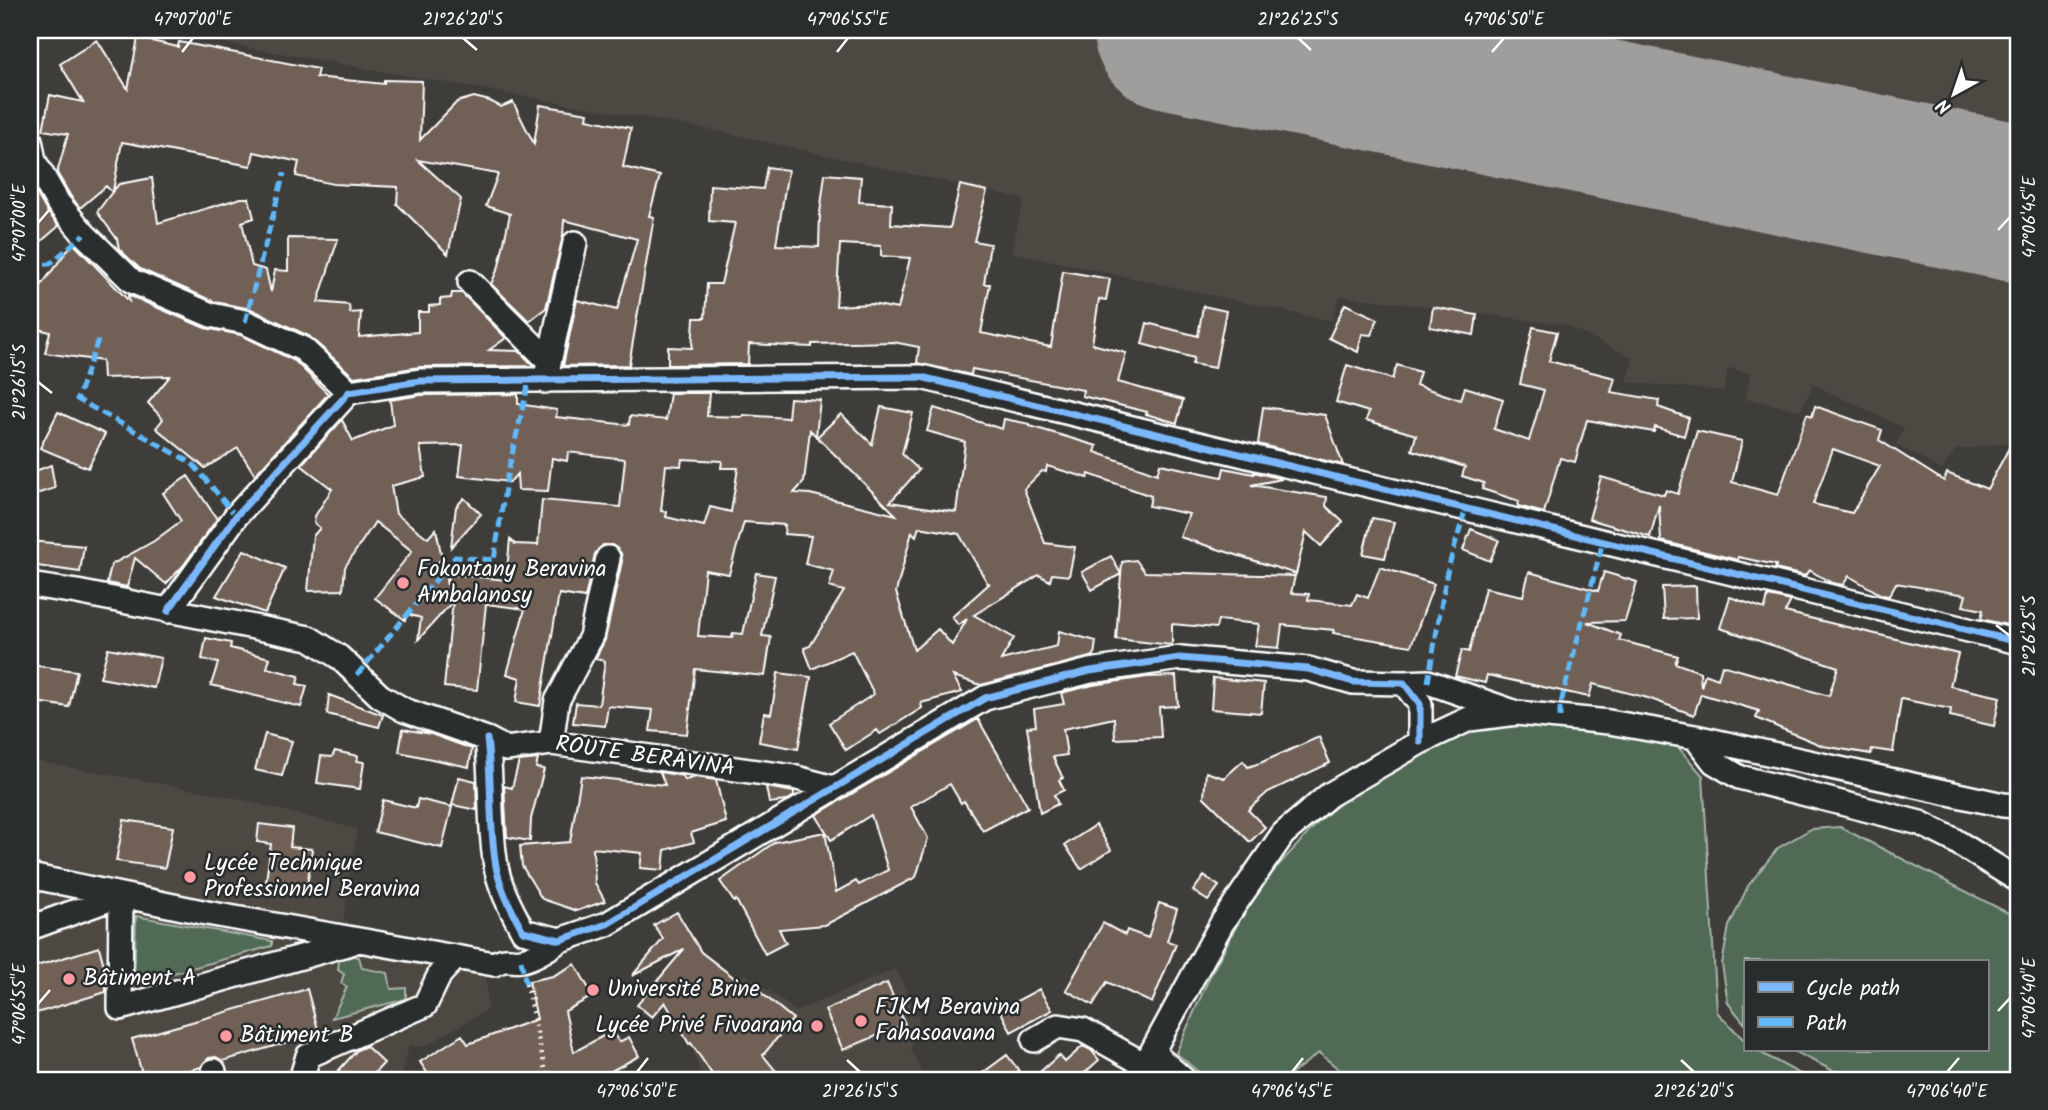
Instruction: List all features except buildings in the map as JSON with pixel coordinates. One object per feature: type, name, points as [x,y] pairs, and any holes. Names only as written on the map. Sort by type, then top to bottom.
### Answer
[{"type":"street","points":[[30,140],[34,161],[58,203],[132,281],[211,315],[245,322],[303,349],[349,392]]},
{"type":"street","points":[[547,371],[575,243]]},
{"type":"street","points":[[470,282],[547,371]]},
{"type":"street","points":[[168,611],[236,516],[349,392],[420,381],[547,371],[921,377],[2018,642]]},
{"type":"street","points":[[551,743],[557,701],[591,637],[608,558]]},
{"type":"street","name":"ROUTE BERAVINA","points":[[30,585],[309,638],[339,657],[380,696],[404,710],[487,739],[506,749],[551,743],[793,777],[834,788]]},
{"type":"street","points":[[30,876],[358,941],[494,964],[506,958],[521,960],[542,952],[560,940],[607,924],[985,698],[1090,671],[1180,658],[1307,669],[1353,682],[1428,682],[1517,713]]},
{"type":"street","points":[[1404,683],[1420,704],[1420,742]]},
{"type":"street","points":[[1147,1066],[1222,923],[1283,834],[1329,795],[1420,742],[1469,719],[1517,713],[1609,722],[1695,737],[2018,806]]},
{"type":"street","points":[[1695,737],[1714,762],[1739,777],[1920,824],[1952,839],[2018,880]]},
{"type":"street","points":[[487,739],[495,861],[506,898],[523,931],[560,940]]},
{"type":"street","points":[[30,928],[121,895]]},
{"type":"street","points":[[121,895],[120,1008],[358,941]]},
{"type":"street","points":[[301,1080],[308,1056],[425,1005],[440,974],[456,957]]},
{"type":"street","points":[[1034,1040],[1058,1026],[1083,1030],[1147,1066],[1184,1080]]},
{"type":"path","points":[[526,984],[545,1068],[551,1080]]},
{"type":"shaded area","points":[[150,30],[2018,30],[2018,441],[1955,450],[1942,470],[1896,444],[1904,428],[1813,384],[1801,410],[1746,399],[1751,373],[1728,368],[1724,391],[1627,382],[1633,358],[1566,325],[1340,296],[1332,321],[1011,252],[1024,199],[708,129]]},
{"type":"shaded area","name":"Lycée Technique Professionnel Beravina","points":[[30,760],[217,794],[357,829],[343,924],[486,948],[487,1010],[423,1047],[409,1045],[401,1080],[30,1080]]},
{"type":"shaded area","name":"Lycée Privé Fivoarana","points":[[896,969],[919,1020],[911,1050],[926,1080],[703,1080],[692,1049],[713,1031],[733,985],[746,974],[796,1011]]},
{"type":"green space","points":[[1541,720],[1673,741],[1703,776],[1717,1012],[1744,1040],[1744,1050],[1756,1050],[1811,1080],[1352,1080],[1319,1053],[1283,1080],[1208,1080],[1176,1053],[1209,978],[1255,891],[1322,818],[1392,762],[1474,730]]},
{"type":"green space","points":[[1840,827],[2018,918],[2018,1080],[1852,1080],[1791,1050],[1988,1050],[1988,960],[1744,960],[1744,1023],[1728,1003],[1722,964],[1729,926],[1748,886],[1778,848],[1811,829]]},
{"type":"green space","points":[[136,916],[272,941],[272,946],[134,984]]},
{"type":"green space","points":[[340,953],[359,957],[362,968],[388,973],[391,989],[406,988],[406,999],[332,1018],[347,987],[341,983],[344,974],[338,970]]},
{"type":"runway","points":[[1172,30],[2018,203]]},
{"type":"marked path","points":[[245,322],[284,173]]},
{"type":"marked path","points":[[30,265],[50,264],[84,234]]},
{"type":"marked path","points":[[98,340],[77,399],[192,463],[236,516]]},
{"type":"marked path","points":[[357,675],[455,557],[494,560],[507,476],[529,381]]},
{"type":"marked path","points":[[1428,682],[1447,572],[1466,508]]},
{"type":"marked path","points":[[1560,717],[1560,707],[1603,541]]},
{"type":"marked path","points":[[521,960],[526,984]]},
{"type":"cycle path","points":[[168,611],[236,516],[349,392],[420,381],[921,377],[2018,642]]},
{"type":"cycle path","points":[[487,739],[493,845],[502,888],[523,931],[560,940],[607,924],[985,698],[1090,671],[1180,658],[1308,669],[1353,682],[1404,683],[1420,704],[1420,742]]},
{"type":"place","name":"Fokontany Beravina Ambalanosy","points":[[403,583]]},
{"type":"place","name":"Lycée Technique Professionnel Beravina","points":[[190,877]]},
{"type":"place","name":"Bâtiment A","points":[[69,979]]},
{"type":"place","name":"Université Brine","points":[[593,990]]},
{"type":"place","name":"FJKM Beravina Fahasoavana","points":[[861,1021]]},
{"type":"place","name":"Lycée Privé Fivoarana","points":[[817,1026]]},
{"type":"place","name":"Bâtiment B","points":[[226,1036]]}]
